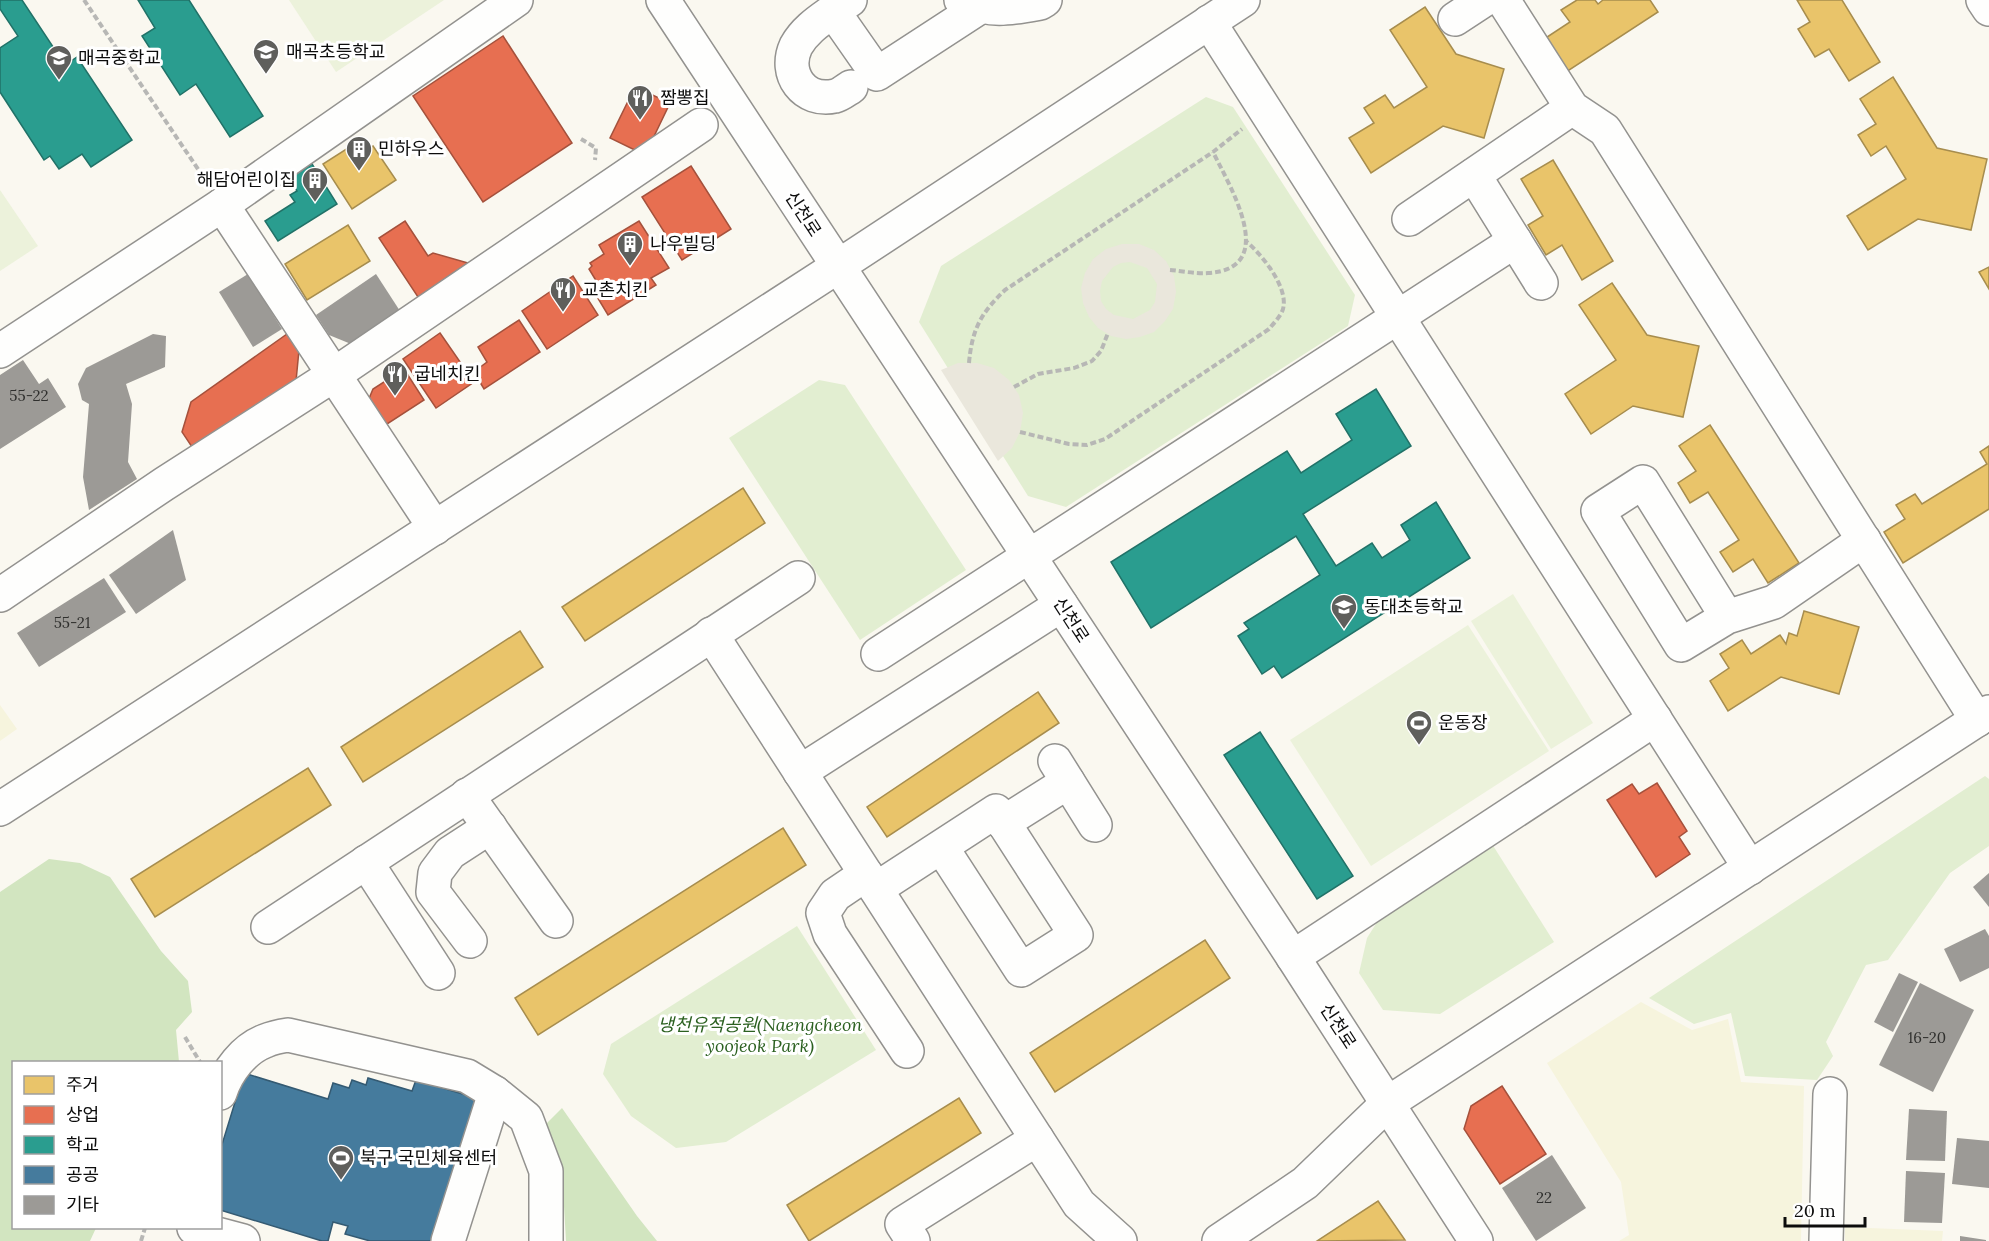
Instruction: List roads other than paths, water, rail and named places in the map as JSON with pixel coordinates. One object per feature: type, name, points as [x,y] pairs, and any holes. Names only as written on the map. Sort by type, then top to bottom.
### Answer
[{"type":"street","points":[[0,351],[222,205],[516,0]]},
{"type":"street","name":"신천로","points":[[663,0],[1293,957],[1476,1241]]},
{"type":"street","points":[[851,87],[836,96],[816,96],[799,86],[791,71],[796,48],[811,26],[842,5],[877,74],[970,4],[1001,10],[1040,3],[1045,0]]},
{"type":"street","points":[[0,809],[837,267],[1243,0]]},
{"type":"street","points":[[1455,18],[1484,0]]},
{"type":"street","points":[[1218,1241],[1305,1183],[1388,1103],[1983,716],[1864,540],[1605,130],[1572,108],[1503,0]]},
{"type":"street","points":[[1983,0],[1989,9]]},
{"type":"street","points":[[1209,22],[1750,867]]},
{"type":"street","points":[[1409,219],[1572,108]]},
{"type":"street","points":[[0,595],[164,484],[335,374],[701,125]]},
{"type":"street","points":[[1474,175],[1541,283]]},
{"type":"street","points":[[222,205],[435,528]]},
{"type":"street","points":[[878,654],[1515,241]]},
{"type":"street","points":[[1727,617],[1643,482],[1598,510],[1681,645],[1727,617],[1774,602],[1864,540]]},
{"type":"street","points":[[268,927],[798,578]]},
{"type":"street","points":[[800,772],[1061,605]]},
{"type":"street","points":[[711,634],[1079,1204],[1120,1241]]},
{"type":"street","points":[[1293,957],[1655,719]]},
{"type":"street","points":[[1004,823],[1062,772],[1095,825]]},
{"type":"street","points":[[467,795],[556,921]]},
{"type":"street","points":[[907,1051],[830,934],[823,913],[835,895],[871,882],[942,848],[996,811],[1076,935],[1021,970],[942,848]]},
{"type":"street","points":[[470,941],[433,892],[435,873],[450,854],[489,827]]},
{"type":"street","points":[[366,862],[438,973]]},
{"type":"street","points":[[222,1088],[240,1058],[264,1041],[288,1035],[467,1076],[495,1093],[526,1118],[546,1171],[546,1241]]},
{"type":"street","points":[[448,1241],[495,1093]]},
{"type":"street","points":[[1826,1241],[1830,1094]]},
{"type":"street","points":[[913,1241],[902,1224],[1037,1140]]},
{"type":"street","points":[[201,1229],[243,1241]]},
{"type":"place","name":"매곡초등학교","points":[[266,75]]},
{"type":"place","name":"매곡중학교","points":[[59,81]]},
{"type":"place","name":"짬뽕집","points":[[640,121]]},
{"type":"place","name":"민하우스","points":[[359,172]]},
{"type":"place","name":"해담어린이집","points":[[315,203]]},
{"type":"place","name":"나우빌딩","points":[[630,267]]},
{"type":"place","name":"교촌치킨","points":[[563,313]]},
{"type":"place","name":"굽네치킨","points":[[395,397]]},
{"type":"place","name":"동대초등학교","points":[[1344,630]]},
{"type":"place","name":"운동장","points":[[1419,746]]},
{"type":"place","name":"북구 국민체육센터","points":[[341,1181]]},
{"type":"park label","name":"냉천유적공원(Naengcheon yoojeok Park)","points":[[760,1035]]}]
